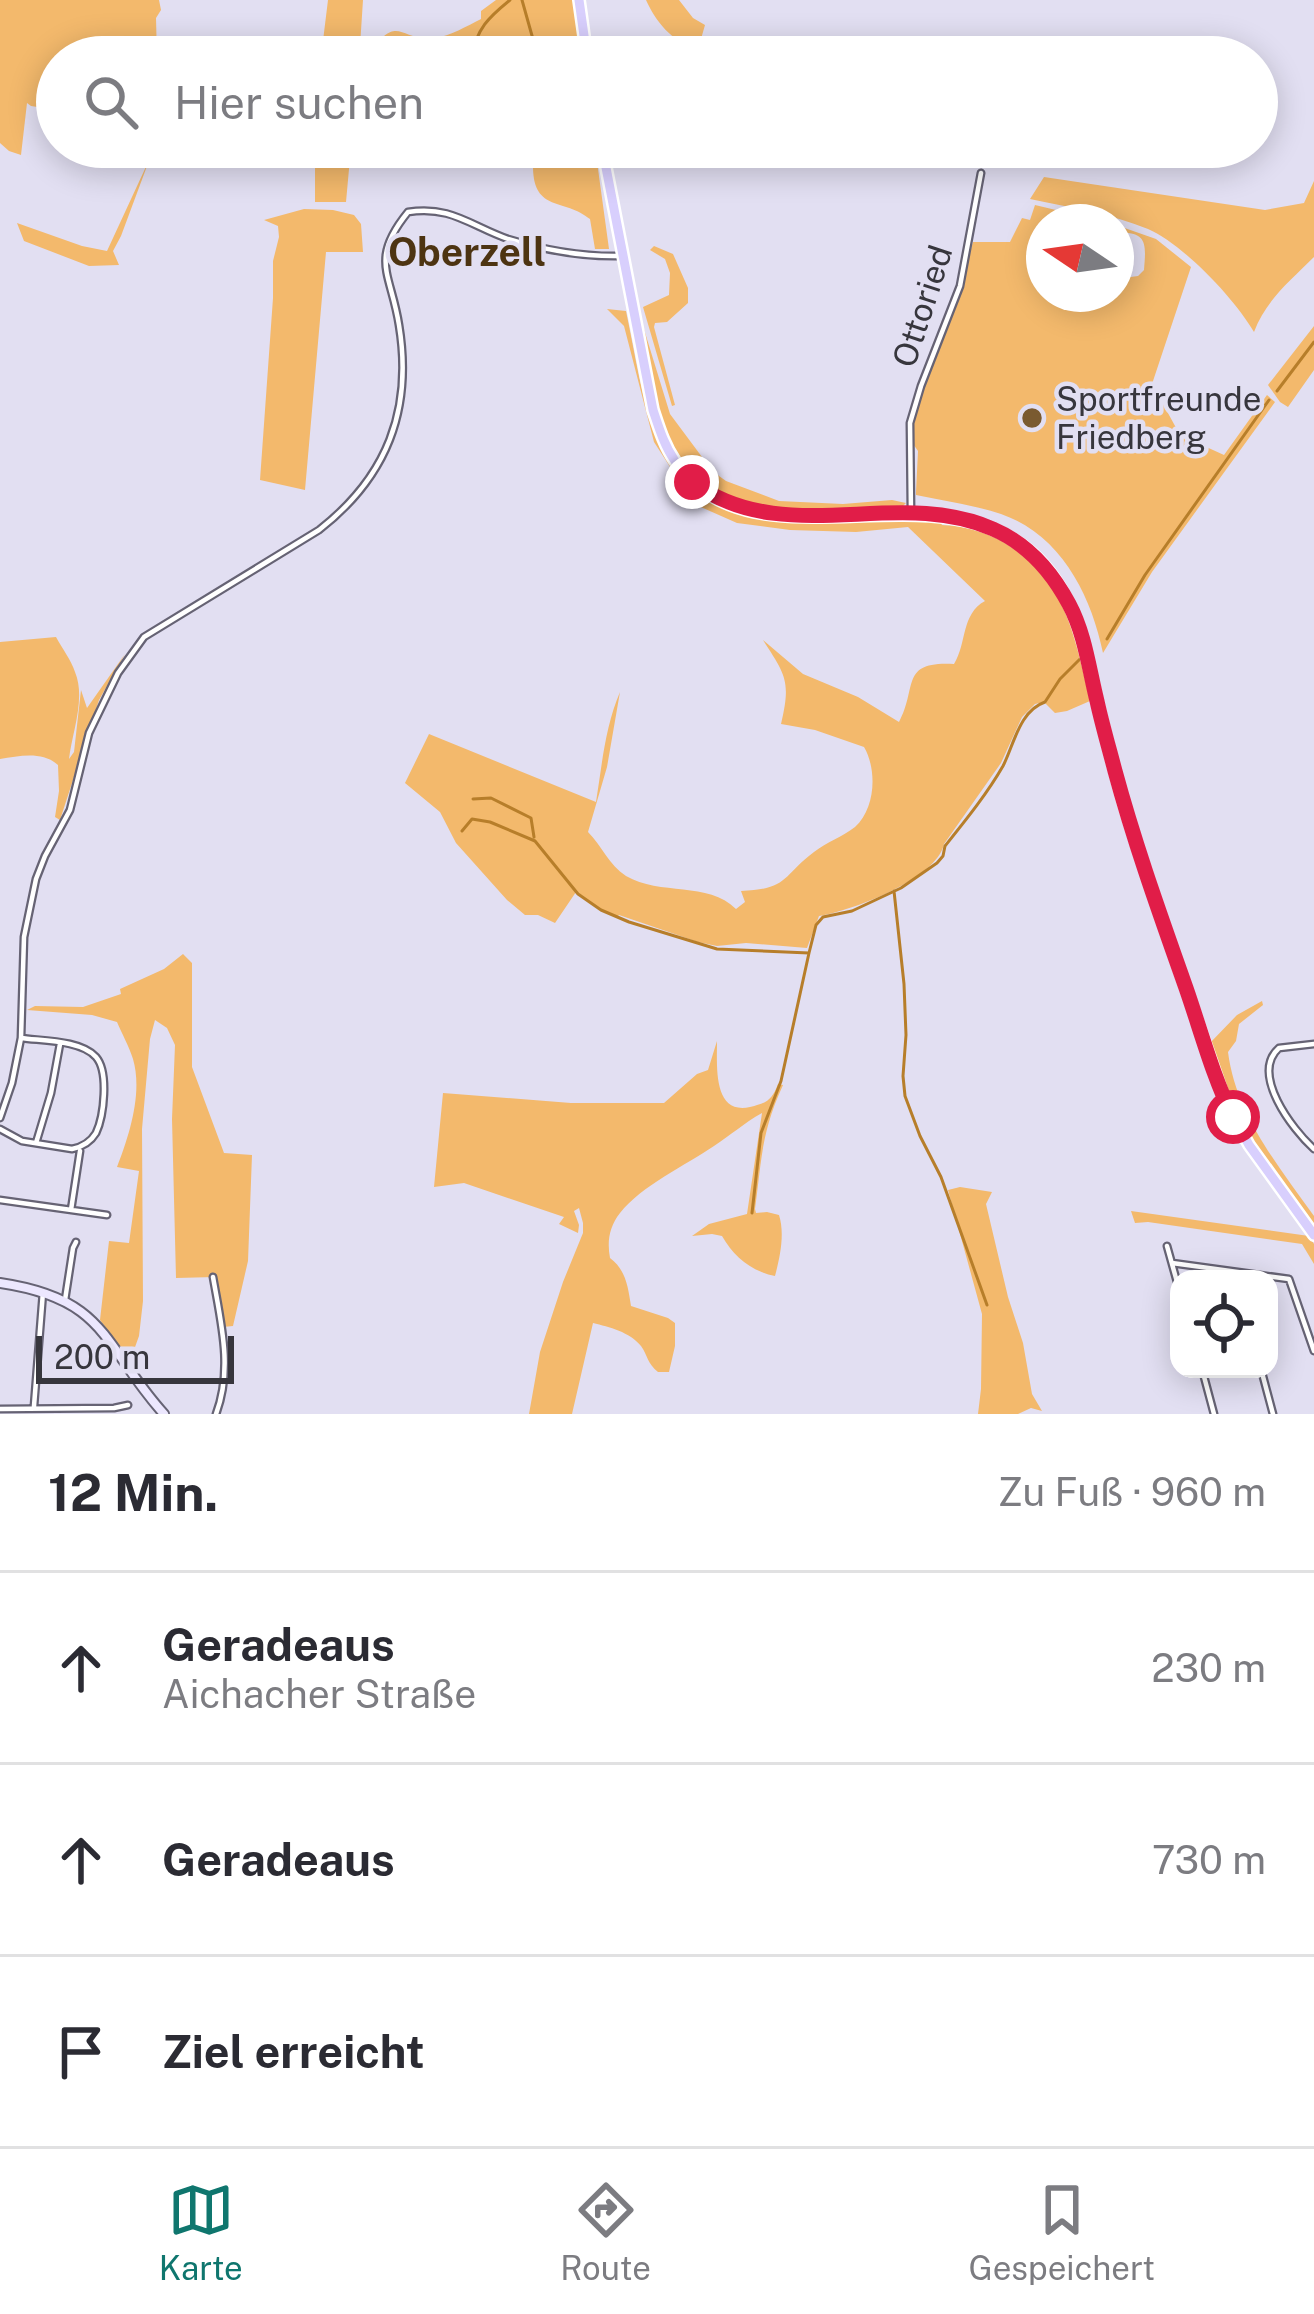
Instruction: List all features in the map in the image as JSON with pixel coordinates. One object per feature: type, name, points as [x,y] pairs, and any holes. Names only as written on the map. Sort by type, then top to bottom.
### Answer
[{"type":"main road","points":[[579,0],[584,36]]},
{"type":"main road","points":[[606,168],[653,410],[669,451],[692,482],[753,512],[959,519],[992,528],[1032,554],[1054,577],[1084,646],[1122,797],[1225,1101],[1249,1145],[1314,1235]]},
{"type":"main road","points":[[0,1283],[65,1300],[100,1326],[164,1414]]},
{"type":"street","name":"Ottoried","points":[[911,514],[913,409],[960,286],[981,173]]},
{"type":"street","points":[[0,1118],[13,1083],[21,1038],[24,938],[36,879],[70,810],[98,710],[130,652],[144,637],[320,530],[352,501],[386,453],[399,411],[404,362],[386,279],[391,234],[408,212],[448,212],[502,237],[555,250],[622,256]]},
{"type":"street","points":[[0,1129],[15,1139],[73,1149],[89,1141],[98,1127],[105,1078],[98,1059],[60,1044],[21,1038]]},
{"type":"street","points":[[36,1143],[60,1044]]},
{"type":"street","points":[[1314,1044],[1279,1048],[1267,1069],[1283,1108],[1314,1149]]},
{"type":"street","points":[[71,1210],[81,1148]]},
{"type":"street","points":[[0,1200],[107,1215]]},
{"type":"street","points":[[65,1300],[76,1242]]},
{"type":"street","points":[[1166,1246],[1174,1270]]},
{"type":"street","points":[[1172,1263],[1289,1280],[1314,1351]]},
{"type":"street","points":[[213,1277],[226,1359],[216,1414]]},
{"type":"street","points":[[34,1408],[43,1292]]},
{"type":"street","points":[[1204,1378],[1214,1414]]},
{"type":"street","points":[[1263,1378],[1273,1414]]},
{"type":"street","points":[[0,1408],[128,1405]]},
{"type":"shaded area","points":[[0,0],[159,0],[156,36],[36,36],[36,107],[27,103],[21,155],[0,143]]},
{"type":"shaded area","points":[[328,0],[363,0],[361,36],[324,36]]},
{"type":"shaded area","points":[[496,0],[575,0],[579,36],[442,36],[481,19],[481,11]]},
{"type":"shaded area","points":[[646,0],[679,0],[705,25],[702,36],[674,36],[659,23]]},
{"type":"shaded area","points":[[400,31],[416,36],[385,36]]},
{"type":"shaded area","points":[[146,168],[113,251],[119,265],[89,266],[24,241],[17,223],[82,246],[107,251]]},
{"type":"shaded area","points":[[315,168],[349,168],[346,202],[315,202]]},
{"type":"shaded area","points":[[533,168],[598,168],[609,249],[595,249],[590,219],[545,198]]},
{"type":"shaded area","points":[[1044,177],[1265,210],[1304,203],[1314,181],[1314,257],[1272,301],[1254,332],[1207,274],[1177,247],[1134,224],[1134,204],[1055,204],[1030,199]]},
{"type":"shaded area","points":[[304,209],[354,215],[361,224],[363,252],[326,252],[305,490],[260,480],[273,261],[279,237],[278,226],[264,220]]},
{"type":"shaded area","points":[[1022,218],[1026,219],[1026,312],[1134,312],[1134,277],[1144,270],[1145,253],[1143,241],[1134,231],[1156,239],[1191,267],[1152,384],[1180,435],[1224,455],[1267,395],[1275,402],[1152,572],[1103,653],[1081,589],[1041,536],[1001,514],[916,495],[918,451],[911,441],[917,402],[953,312],[973,242],[1010,242]]},
{"type":"shaded area","points":[[654,246],[673,254],[688,288],[688,303],[654,327],[672,406],[643,307],[669,295],[670,273],[665,259],[650,250]]},
{"type":"shaded area","points":[[607,309],[626,311],[657,438],[676,470],[701,497],[751,516],[782,520],[939,520],[942,525],[981,532],[1016,550],[1045,577],[1066,611],[1081,655],[1090,701],[1055,713],[1044,702],[1035,704],[1022,717],[1001,763],[938,857],[891,891],[819,916],[807,948],[698,942],[617,917],[576,892],[555,923],[525,915],[456,843],[440,812],[405,783],[429,734],[596,802],[607,732],[620,692],[607,767],[588,832],[626,876],[654,886],[712,895],[736,909],[745,902],[741,891],[776,884],[814,852],[855,827],[867,810],[872,788],[864,747],[781,724],[784,679],[763,640],[803,674],[858,697],[899,722],[917,672],[954,664],[968,621],[985,601],[908,527],[856,532],[790,530],[737,523],[694,504],[654,442],[624,326]]},
{"type":"shaded area","points":[[639,313],[670,414],[702,457],[701,463],[726,481],[779,501],[906,503],[901,508],[790,511],[726,497],[699,479],[677,452],[659,413]]},
{"type":"shaded area","points":[[1314,326],[1314,370],[1288,407],[1268,385]]},
{"type":"shaded area","points":[[56,637],[78,682],[69,759],[74,752],[81,690],[87,708],[125,654],[99,700],[60,820],[55,817],[58,765],[38,756],[0,759],[0,642]]},
{"type":"shaded area","points":[[183,954],[192,963],[192,1067],[224,1153],[252,1155],[248,1261],[233,1326],[223,1327],[215,1277],[176,1278],[175,1045],[167,1028],[155,1020],[142,1129],[143,1301],[130,1361],[100,1320],[109,1241],[129,1243],[139,1171],[117,1167],[135,1100],[133,1059],[117,1022],[92,1015],[27,1010],[83,1007],[121,994],[120,989],[164,969]]},
{"type":"shaded area","points":[[1262,1001],[1239,1024],[1228,1052],[1233,1075],[1249,1118],[1314,1216],[1314,1225],[1238,1116],[1210,1043],[1237,1015]]},
{"type":"shaded area","points":[[717,1041],[720,1087],[729,1104],[738,1108],[761,1104],[778,1084],[783,1085],[766,1132],[755,1209],[756,1213],[779,1215],[782,1238],[775,1276],[744,1262],[722,1236],[692,1236],[709,1224],[747,1214],[762,1113],[640,1194],[611,1229],[610,1258],[623,1273],[631,1306],[675,1323],[669,1372],[654,1369],[631,1337],[593,1323],[572,1414],[529,1414],[540,1352],[583,1233],[579,1208],[574,1211],[578,1233],[559,1224],[564,1217],[464,1183],[434,1187],[443,1093],[571,1103],[664,1103],[708,1070]]},
{"type":"shaded area","points":[[948,1190],[992,1192],[986,1204],[1032,1394],[1042,1411],[978,1414],[982,1314]]},
{"type":"shaded area","points":[[1131,1211],[1309,1236],[1314,1264],[1302,1244],[1135,1223]]},
{"type":"waterway","points":[[479,36],[510,0]]},
{"type":"waterway","points":[[522,0],[532,36]]},
{"type":"waterway","points":[[1277,391],[1314,342]]},
{"type":"waterway","points":[[1107,639],[1145,575],[1269,400]]},
{"type":"waterway","points":[[462,831],[472,819],[535,841],[578,894],[629,922],[717,949],[809,953],[816,925],[823,917],[852,911],[901,888],[937,863],[997,776],[1023,721],[1080,659]]},
{"type":"waterway","points":[[473,799],[491,798],[531,818],[534,837]]},
{"type":"waterway","points":[[894,891],[904,984],[905,1096],[941,1177],[987,1305]]},
{"type":"waterway","points":[[752,1213],[761,1133],[781,1081],[809,953]]},
{"type":"place","name":"Sportfreunde Friedberg","points":[[1032,418]]},
{"type":"district","name":"Oberzell","points":[[467,252]]},
{"type":"route","points":[[692,482],[753,512],[911,514],[973,522],[1013,540],[1054,577],[1084,646],[1122,797],[1233,1117]]}]
